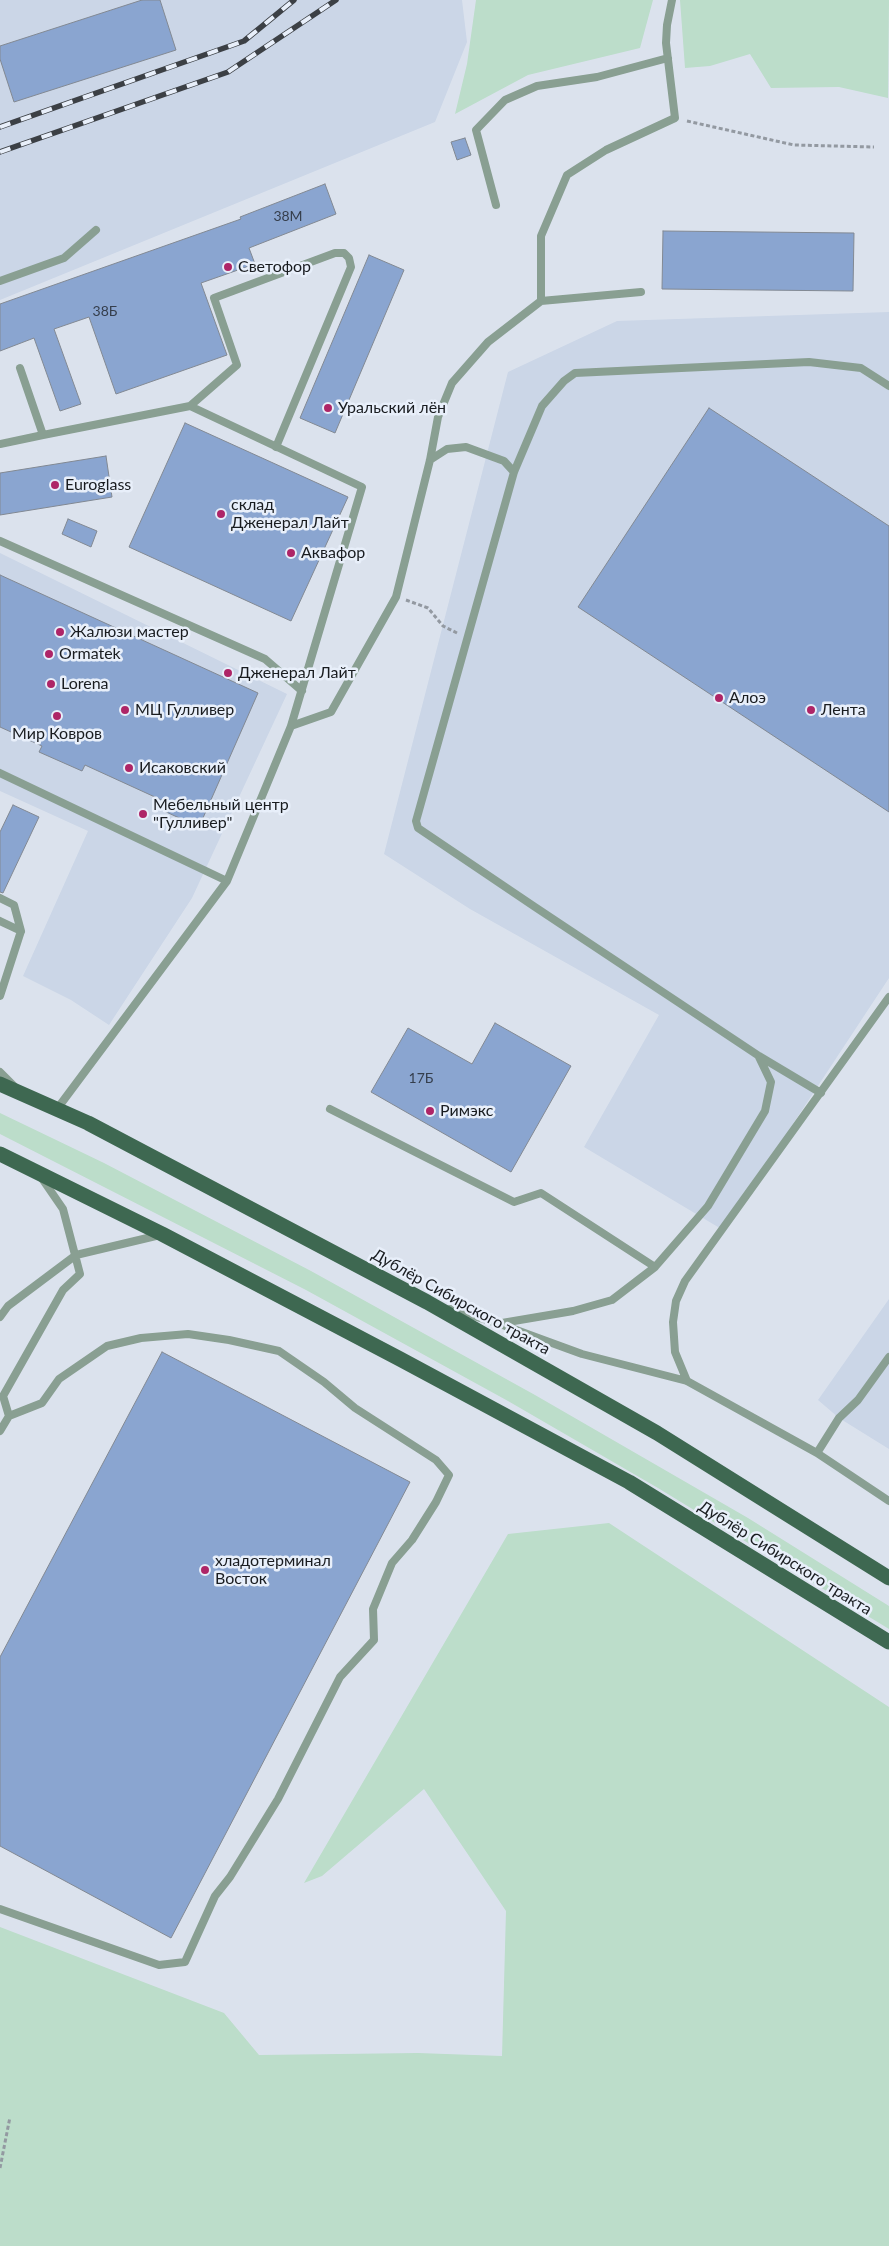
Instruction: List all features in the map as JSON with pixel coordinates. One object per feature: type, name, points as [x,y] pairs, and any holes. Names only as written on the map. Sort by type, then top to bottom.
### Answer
[{"type":"main road","name":"Дублёр Сибирского тракта","points":[[0,1084],[57,1109],[427,1302],[657,1433],[889,1578]]},
{"type":"main road","name":"Дублёр Сибирского тракта","points":[[0,1154],[162,1234],[629,1482],[889,1642]]},
{"type":"lane","points":[[541,301],[541,236],[568,175],[606,150],[675,118],[666,25],[672,0]]},
{"type":"lane","points":[[496,205],[476,130],[506,100],[537,86],[597,77],[668,58]]},
{"type":"lane","points":[[0,281],[64,258],[96,230]]},
{"type":"lane","points":[[0,444],[190,406],[237,365],[214,298],[335,253],[344,253],[349,258],[351,267],[276,447]]},
{"type":"lane","points":[[291,726],[331,712],[396,597],[430,460],[438,416],[452,383],[488,342],[541,301],[641,292]]},
{"type":"lane","points":[[821,1093],[759,1056],[418,828],[416,821],[469,638],[514,472],[542,406],[564,381],[575,374],[809,362],[861,368],[889,386]]},
{"type":"lane","points":[[20,368],[43,435]]},
{"type":"lane","points":[[57,1109],[227,881],[291,726],[362,487],[190,406]]},
{"type":"lane","points":[[430,460],[447,449],[466,447],[504,461],[514,472]]},
{"type":"lane","points":[[0,541],[265,659],[302,691]]},
{"type":"lane","points":[[0,773],[227,881]]},
{"type":"lane","points":[[0,898],[14,905],[21,931],[0,996]]},
{"type":"lane","points":[[0,921],[21,931]]},
{"type":"lane","points":[[687,1381],[675,1352],[673,1322],[676,1301],[685,1281],[889,997]]},
{"type":"lane","points":[[500,1324],[573,1311],[612,1300],[655,1267],[708,1206],[765,1111],[771,1082],[759,1056]]},
{"type":"lane","points":[[0,1072],[21,1093]]},
{"type":"lane","points":[[330,1109],[514,1202],[541,1193],[655,1267]]},
{"type":"lane","points":[[9,1416],[3,1396],[63,1290],[80,1274],[63,1209],[37,1172]]},
{"type":"lane","points":[[0,1317],[4,1306],[76,1255],[162,1234]]},
{"type":"lane","points":[[427,1302],[500,1324],[582,1354],[687,1381],[817,1453],[889,1500]]},
{"type":"lane","points":[[0,1431],[9,1416],[42,1402],[59,1379],[108,1346],[140,1338],[188,1334],[279,1351],[324,1382],[355,1408],[436,1460],[449,1475],[436,1502],[412,1540],[392,1563],[373,1609],[374,1640],[340,1677],[278,1798],[230,1877],[215,1896],[184,1962],[158,1964],[0,1910]]},
{"type":"lane","points":[[817,1453],[839,1418],[858,1400],[889,1356]]},
{"type":"path","points":[[675,118],[794,144],[874,146]]},
{"type":"path","points":[[396,597],[428,608],[442,626],[469,638]]},
{"type":"path","points":[[0,2168],[10,2117]]},
{"type":"shaded area","points":[[0,0],[462,0],[467,42],[435,122],[0,300]]},
{"type":"shaded area","points":[[889,312],[889,978],[723,1230],[584,1147],[659,1015],[470,909],[384,854],[508,372],[617,321]]},
{"type":"shaded area","points":[[0,553],[287,694],[192,898],[109,1025],[71,1000],[23,976],[88,831],[0,791]]},
{"type":"shaded area","points":[[889,1299],[889,1449],[839,1418],[818,1400]]},
{"type":"green space","points":[[476,0],[653,0],[640,48],[528,75],[455,114],[467,64]]},
{"type":"green space","points":[[680,0],[889,0],[888,98],[839,87],[771,88],[750,54],[710,66],[685,68]]},
{"type":"green space","points":[[0,1113],[104,1163],[311,1271],[535,1395],[748,1518],[889,1606],[889,1629],[658,1488],[508,1401],[306,1290],[0,1134]]},
{"type":"green space","points":[[609,1523],[889,1707],[889,2246],[0,2246],[0,1927],[224,2013],[259,2055],[418,2053],[502,2056],[506,1911],[424,1789],[322,1876],[304,1883],[508,1534]]},
{"type":"building","points":[[142,0],[160,0],[176,50],[14,102],[0,59],[0,46]]},
{"type":"building","points":[[465,138],[471,155],[457,160],[451,142]]},
{"type":"building","points":[[325,184],[336,214],[249,248],[255,264],[201,283],[227,355],[116,394],[89,317],[54,329],[81,404],[60,411],[34,338],[0,351],[0,304],[241,219],[240,217]]},
{"type":"building","points":[[663,231],[854,233],[853,291],[662,289]]},
{"type":"building","points":[[369,255],[404,270],[335,433],[300,418]]},
{"type":"building","name":"Лента","points":[[709,408],[889,526],[889,812],[578,607]]},
{"type":"building","points":[[185,423],[348,497],[291,621],[129,547]]},
{"type":"building","name":"Euroglass","points":[[106,456],[112,497],[0,515],[0,473]]},
{"type":"building","points":[[68,519],[97,531],[91,547],[62,534]]},
{"type":"building","name":"МЦ Гулливер","points":[[0,575],[258,693],[199,827],[164,811],[168,803],[85,765],[82,771],[39,752],[42,746],[0,727]]},
{"type":"building","points":[[13,805],[39,817],[3,893],[0,892],[0,832]]},
{"type":"building","points":[[495,1023],[571,1066],[511,1172],[371,1092],[408,1028],[472,1064]]},
{"type":"building","name":"хладотерминал Восток","points":[[162,1352],[410,1482],[171,1938],[0,1846],[0,1657]]},
{"type":"railway","points":[[0,127],[244,41],[294,0]]},
{"type":"railway","points":[[0,152],[228,72],[336,0]]},
{"type":"place","name":"Светофор","points":[[228,267]]},
{"type":"place","name":"Уральский лён","points":[[328,408]]},
{"type":"place","name":"Euroglass","points":[[55,485]]},
{"type":"place","name":"склад Дженерал Лайт","points":[[221,514]]},
{"type":"place","name":"Аквафор","points":[[291,553]]},
{"type":"place","name":"Жалюзи мастер","points":[[60,632]]},
{"type":"place","name":"Ormatek","points":[[49,654]]},
{"type":"place","name":"Дженерал Лайт","points":[[228,673]]},
{"type":"place","name":"Lorena","points":[[51,684]]},
{"type":"place","name":"Алоэ","points":[[719,698]]},
{"type":"place","name":"МЦ Гулливер","points":[[125,710]]},
{"type":"place","name":"Лента","points":[[811,710]]},
{"type":"place","name":"Мир Ковров","points":[[57,716]]},
{"type":"place","name":"Исаковский","points":[[129,768]]},
{"type":"place","name":"Мебельный центр \"Гулливер\"","points":[[143,814]]},
{"type":"place","name":"Римэкс","points":[[430,1111]]},
{"type":"place","name":"хладотерминал Восток","points":[[205,1570]]}]
